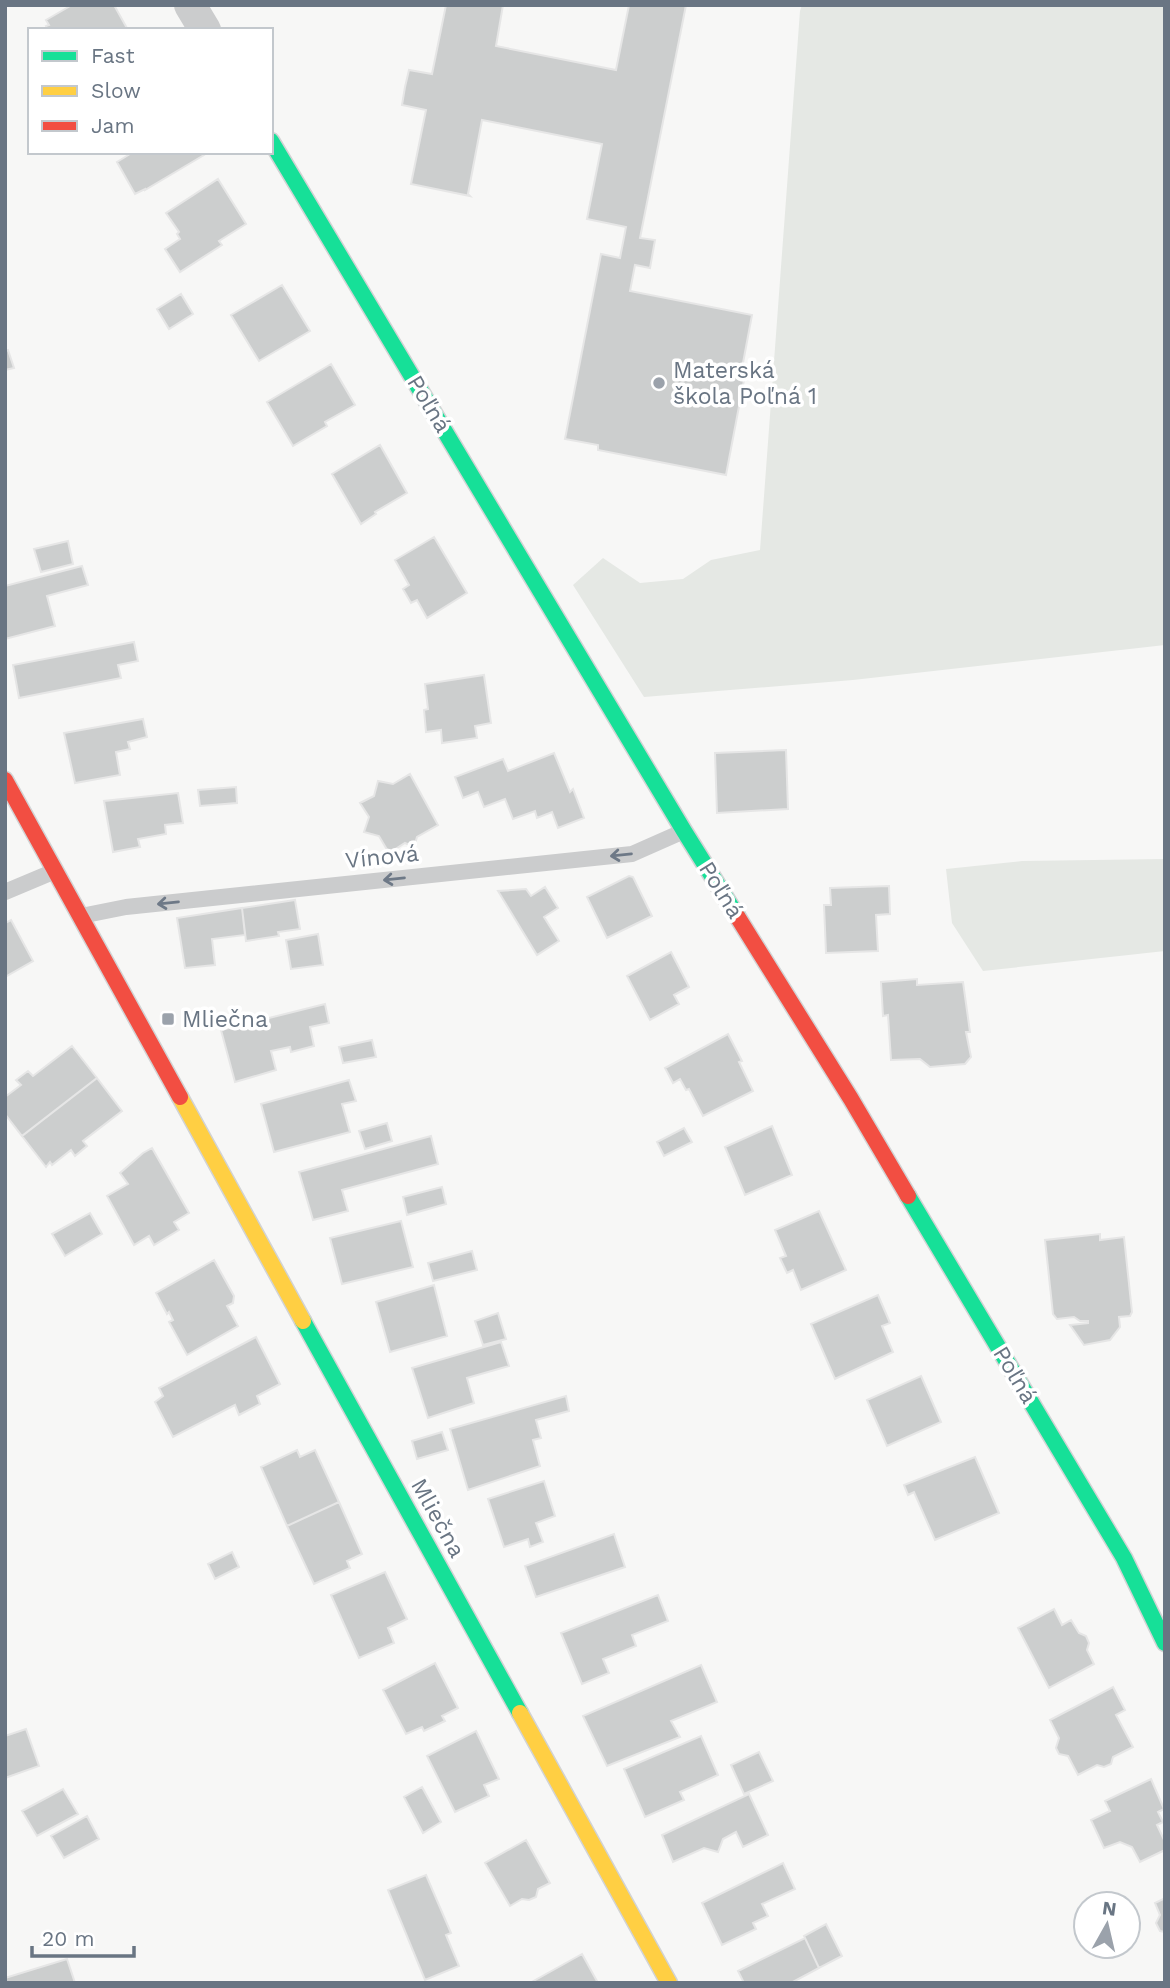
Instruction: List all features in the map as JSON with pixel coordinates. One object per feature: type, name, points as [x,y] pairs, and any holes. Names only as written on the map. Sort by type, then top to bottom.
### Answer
[{"type":"street","points":[[190,5],[204,28]]},
{"type":"street","name":"Poľná","points":[[273,144],[684,831],[851,1099],[1124,1558],[1165,1643]]},
{"type":"street","name":"Mliečna","points":[[5,780],[669,1983]]},
{"type":"lane","name":"Vínová","points":[[81,916],[139,906],[632,854],[684,831]]},
{"type":"lane","points":[[5,892],[55,871]]},
{"type":"shaded area","points":[[802,5],[1165,5],[1165,645],[853,680],[644,697],[573,585],[603,558],[640,583],[683,579],[711,560],[760,550]]},
{"type":"shaded area","points":[[1165,859],[1165,951],[983,971],[952,923],[946,869],[1022,861]]},
{"type":"building","points":[[72,5],[114,5],[127,28],[47,28],[49,25],[46,20]]},
{"type":"building","points":[[446,5],[503,5],[496,46],[616,70],[629,5],[686,5],[640,238],[655,240],[650,268],[635,265],[630,291],[752,315],[740,379],[744,380],[726,475],[598,450],[598,445],[565,439],[601,254],[620,258],[626,227],[587,219],[602,144],[482,120],[468,194],[470,196],[411,184],[426,110],[402,105],[405,87],[409,70],[432,74]]},
{"type":"building","points":[[130,154],[204,155],[135,194],[117,162]]},
{"type":"building","points":[[218,179],[246,224],[219,241],[222,245],[180,272],[165,249],[180,239],[177,234],[179,232],[166,213]]},
{"type":"building","points":[[282,285],[310,331],[259,361],[231,315]]},
{"type":"building","points":[[181,294],[193,314],[169,329],[157,309]]},
{"type":"building","points":[[8,350],[14,368],[5,370],[5,351]]},
{"type":"building","points":[[331,364],[355,405],[325,422],[327,426],[293,446],[267,402]]},
{"type":"building","points":[[380,445],[407,493],[375,512],[376,514],[361,524],[332,474]]},
{"type":"building","points":[[434,537],[467,593],[427,618],[417,600],[411,603],[403,589],[409,585],[395,560]]},
{"type":"building","points":[[68,541],[73,564],[41,572],[34,549]]},
{"type":"building","points":[[82,566],[88,585],[47,596],[55,626],[5,639],[5,586]]},
{"type":"building","points":[[134,642],[138,661],[118,665],[121,678],[19,698],[13,665]]},
{"type":"building","points":[[484,675],[491,723],[475,726],[477,738],[442,743],[441,730],[426,732],[424,710],[428,709],[425,684]]},
{"type":"building","points":[[143,719],[147,737],[128,742],[130,749],[116,752],[120,775],[75,783],[64,733]]},
{"type":"building","points":[[786,750],[788,809],[717,813],[715,753]]},
{"type":"building","points":[[554,753],[570,792],[573,789],[584,818],[558,828],[552,812],[537,818],[535,811],[513,819],[505,799],[484,807],[478,792],[463,798],[455,777],[503,759],[508,771]]},
{"type":"building","points":[[410,774],[438,825],[417,837],[414,847],[405,843],[389,853],[379,836],[364,832],[369,817],[360,803],[374,796],[378,781],[393,784]]},
{"type":"building","points":[[236,787],[237,803],[200,806],[198,790]]},
{"type":"building","points":[[178,793],[183,823],[165,825],[166,834],[138,839],[140,847],[113,852],[104,801]]},
{"type":"building","points":[[629,876],[633,877],[652,916],[607,938],[587,897]]},
{"type":"building","points":[[889,886],[890,914],[876,915],[878,951],[826,953],[824,905],[831,905],[830,888]]},
{"type":"building","points":[[545,887],[558,908],[544,917],[559,941],[537,955],[498,891],[526,889],[531,896]]},
{"type":"building","points":[[295,900],[300,929],[278,932],[279,936],[246,941],[242,908]]},
{"type":"building","points":[[242,908],[245,935],[212,939],[215,965],[185,968],[177,918]]},
{"type":"building","points":[[11,920],[33,961],[5,977],[5,923]]},
{"type":"building","points":[[318,934],[323,965],[291,969],[286,940]]},
{"type":"building","points":[[671,952],[689,987],[674,995],[679,1004],[650,1020],[627,976]]},
{"type":"building","points":[[917,979],[917,985],[963,982],[970,1032],[966,1032],[971,1057],[965,1064],[930,1067],[920,1059],[891,1060],[888,1015],[883,1016],[881,982]]},
{"type":"building","points":[[325,1004],[329,1023],[310,1027],[314,1046],[291,1052],[290,1047],[271,1051],[276,1070],[235,1082],[221,1030]]},
{"type":"building","points":[[728,1034],[753,1091],[703,1116],[689,1089],[686,1090],[680,1079],[673,1083],[665,1068]]},
{"type":"building","points":[[372,1040],[376,1057],[343,1063],[339,1047]]},
{"type":"building","points":[[72,1046],[97,1078],[22,1136],[5,1114],[5,1097],[21,1085],[16,1080],[28,1071],[33,1076]]},
{"type":"building","points":[[97,1078],[122,1111],[83,1141],[87,1146],[75,1156],[71,1150],[46,1167],[22,1136]]},
{"type":"building","points":[[349,1080],[356,1101],[342,1104],[350,1132],[274,1152],[261,1104]]},
{"type":"building","points":[[387,1123],[392,1141],[365,1149],[359,1131]]},
{"type":"building","points":[[772,1126],[792,1175],[745,1195],[725,1147]]},
{"type":"building","points":[[684,1128],[692,1142],[664,1156],[657,1142]]},
{"type":"building","points":[[431,1136],[438,1164],[342,1190],[348,1211],[313,1220],[299,1172]]},
{"type":"building","points":[[152,1148],[189,1213],[174,1222],[179,1230],[154,1245],[149,1236],[134,1245],[107,1196],[128,1184],[120,1173]]},
{"type":"building","points":[[442,1187],[446,1204],[407,1215],[403,1197]]},
{"type":"building","points":[[819,1211],[846,1270],[801,1290],[793,1270],[787,1273],[780,1258],[786,1256],[775,1230]]},
{"type":"building","points":[[90,1213],[102,1234],[65,1256],[52,1234]]},
{"type":"building","points":[[401,1221],[413,1267],[342,1284],[330,1238]]},
{"type":"building","points":[[1100,1234],[1100,1240],[1124,1237],[1132,1312],[1130,1316],[1119,1317],[1120,1327],[1110,1340],[1084,1345],[1070,1325],[1088,1321],[1080,1321],[1074,1317],[1057,1319],[1053,1314],[1045,1240]]},
{"type":"building","points":[[472,1251],[477,1270],[433,1281],[428,1263]]},
{"type":"building","points":[[214,1260],[234,1296],[233,1303],[227,1306],[238,1326],[187,1355],[169,1322],[173,1320],[169,1312],[167,1314],[156,1293]]},
{"type":"building","points":[[434,1285],[447,1336],[390,1352],[376,1302]]},
{"type":"building","points":[[878,1295],[890,1323],[882,1326],[893,1352],[835,1379],[811,1324]]},
{"type":"building","points":[[498,1313],[506,1339],[483,1345],[475,1321]]},
{"type":"building","points":[[256,1337],[280,1384],[257,1396],[260,1404],[239,1415],[235,1405],[173,1437],[155,1402],[163,1396],[159,1388]]},
{"type":"building","points":[[501,1342],[509,1366],[467,1378],[474,1403],[428,1418],[412,1368]]},
{"type":"building","points":[[921,1376],[941,1422],[887,1446],[867,1400]]},
{"type":"building","points":[[566,1396],[569,1411],[536,1420],[541,1438],[533,1440],[540,1466],[468,1490],[450,1429]]},
{"type":"building","points":[[442,1432],[448,1450],[417,1459],[412,1441]]},
{"type":"building","points":[[297,1450],[300,1457],[315,1450],[339,1502],[287,1526],[261,1467]]},
{"type":"building","points":[[975,1457],[999,1513],[935,1540],[914,1492],[908,1495],[904,1485]]},
{"type":"building","points":[[544,1481],[555,1516],[536,1523],[543,1542],[530,1547],[528,1539],[504,1547],[488,1499]]},
{"type":"building","points":[[339,1502],[362,1554],[347,1561],[350,1568],[314,1584],[287,1526]]},
{"type":"building","points":[[614,1534],[625,1567],[536,1597],[525,1566]]},
{"type":"building","points":[[232,1552],[239,1567],[215,1579],[208,1564]]},
{"type":"building","points":[[385,1572],[407,1619],[388,1628],[394,1643],[359,1658],[331,1595]]},
{"type":"building","points":[[658,1595],[668,1621],[632,1635],[636,1646],[603,1659],[609,1673],[582,1684],[561,1633]]},
{"type":"building","points":[[1054,1609],[1062,1625],[1071,1620],[1079,1633],[1086,1636],[1089,1643],[1087,1650],[1094,1664],[1049,1688],[1018,1628]]},
{"type":"building","points":[[435,1663],[458,1708],[442,1716],[445,1721],[424,1731],[422,1727],[406,1734],[383,1690]]},
{"type":"building","points":[[701,1665],[717,1702],[671,1721],[680,1737],[607,1766],[583,1716]]},
{"type":"building","points":[[1113,1687],[1125,1710],[1116,1715],[1133,1747],[1113,1757],[1111,1764],[1104,1767],[1097,1765],[1078,1775],[1068,1756],[1059,1754],[1056,1748],[1059,1738],[1050,1720]]},
{"type":"building","points":[[26,1729],[39,1766],[5,1778],[5,1736]]},
{"type":"building","points":[[476,1731],[499,1779],[484,1785],[489,1796],[455,1812],[427,1756]]},
{"type":"building","points":[[701,1736],[718,1775],[680,1792],[684,1800],[645,1817],[624,1769]]},
{"type":"building","points":[[759,1752],[773,1781],[744,1794],[731,1765]]},
{"type":"building","points":[[1151,1779],[1164,1809],[1158,1812],[1163,1822],[1157,1825],[1165,1842],[1165,1850],[1140,1862],[1132,1847],[1120,1842],[1104,1848],[1091,1820],[1110,1811],[1105,1801]]},
{"type":"building","points":[[422,1787],[441,1822],[423,1833],[404,1797]]},
{"type":"building","points":[[63,1789],[78,1814],[37,1836],[22,1811]]},
{"type":"building","points":[[749,1794],[768,1835],[743,1847],[736,1832],[723,1839],[718,1852],[704,1848],[673,1862],[662,1835]]},
{"type":"building","points":[[87,1816],[99,1839],[64,1858],[51,1836]]},
{"type":"building","points":[[526,1840],[550,1883],[538,1889],[536,1897],[522,1899],[510,1906],[485,1863]]},
{"type":"building","points":[[783,1863],[795,1889],[762,1904],[768,1916],[753,1923],[756,1929],[722,1945],[702,1903]]},
{"type":"building","points":[[426,1875],[451,1933],[446,1935],[459,1966],[425,1980],[388,1890]]},
{"type":"building","points":[[1165,1898],[1165,1932],[1160,1931],[1156,1923],[1160,1915],[1155,1903]]},
{"type":"building","points":[[826,1924],[842,1956],[819,1968],[804,1936]]},
{"type":"building","points":[[805,1938],[819,1968],[791,1983],[744,1983],[738,1971]]},
{"type":"building","points":[[582,1954],[598,1983],[530,1983]]},
{"type":"building","points":[[67,1959],[75,1983],[5,1983],[5,1978]]},
{"type":"traffic: fast","points":[[273,144],[737,916]]},
{"type":"traffic: fast","points":[[908,1196],[1124,1558],[1165,1643]]},
{"type":"traffic: fast","points":[[303,1321],[520,1713]]},
{"type":"traffic: slow","points":[[180,1097],[303,1321]]},
{"type":"traffic: slow","points":[[520,1713],[669,1983]]},
{"type":"traffic: jam","points":[[5,780],[180,1097]]},
{"type":"traffic: jam","points":[[737,916],[908,1196]]},
{"type":"place","name":"Materská škola Poľná 1","points":[[659,383]]},
{"type":"place","name":"Mliečna","points":[[168,1019]]}]
